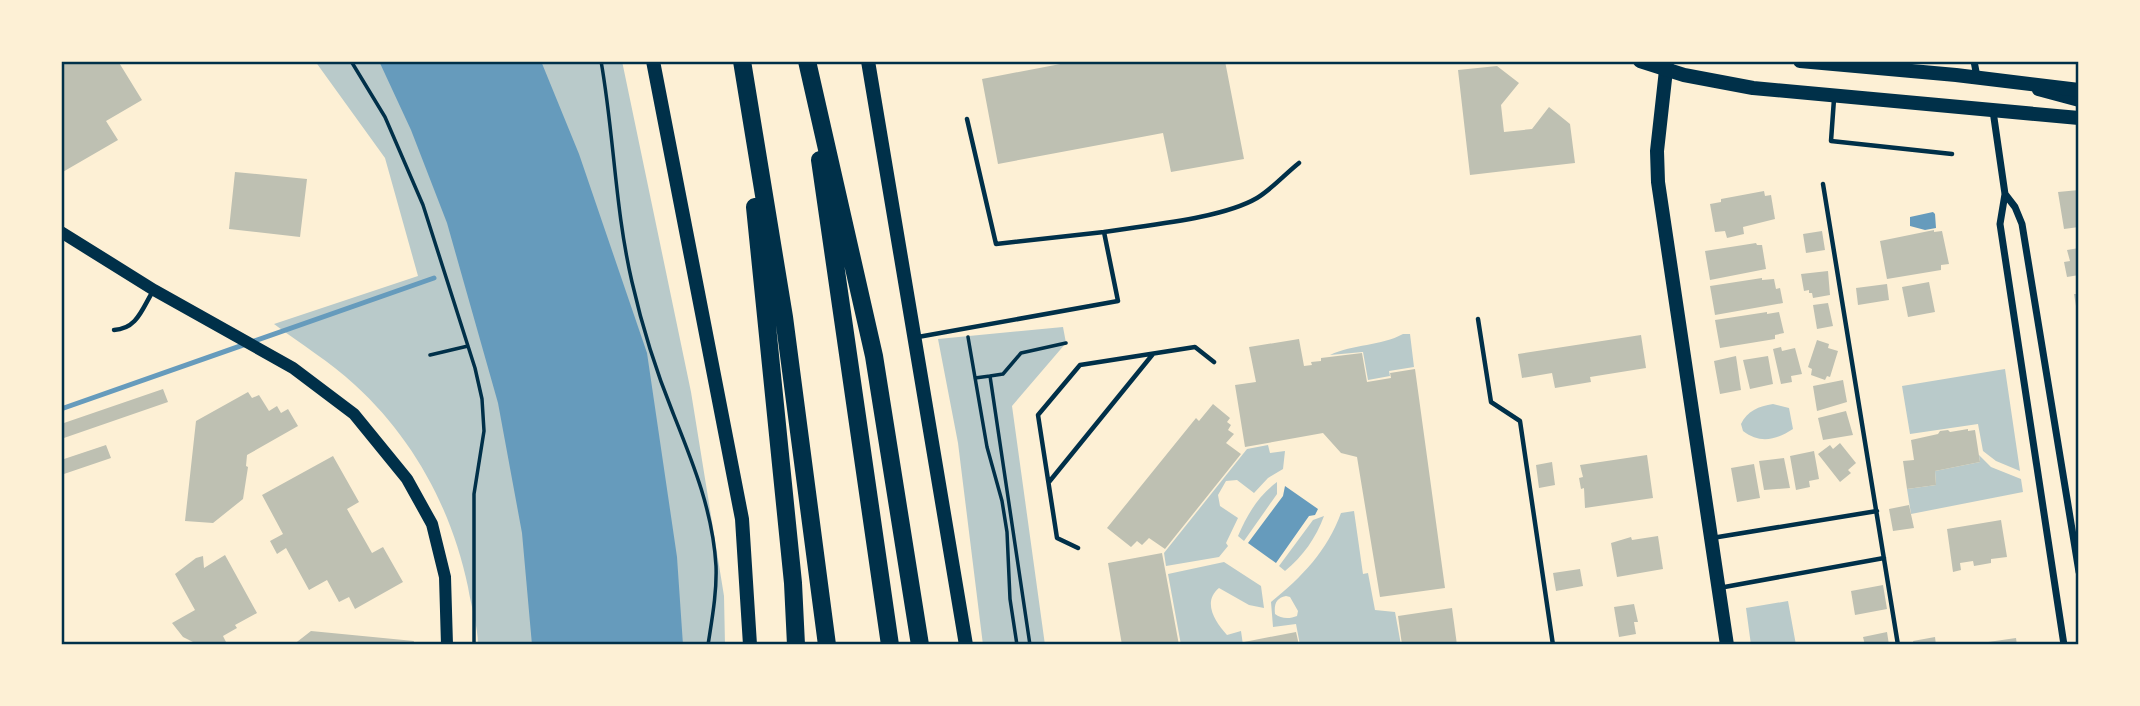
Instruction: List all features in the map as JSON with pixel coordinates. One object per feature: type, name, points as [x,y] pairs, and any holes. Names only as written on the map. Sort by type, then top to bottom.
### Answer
[{"type":"highway","points":[[741,61],[790,557],[796,645]]},
{"type":"highway","points":[[741,61],[784,317],[827,645]]},
{"type":"highway","points":[[805,61],[890,645]]},
{"type":"highway","points":[[805,61],[874,356],[920,645]]},
{"type":"main road","points":[[653,61],[743,519],[750,645]]},
{"type":"main road","points":[[868,61],[966,645]]},
{"type":"main road","points":[[1640,61],[1667,66],[1725,84],[1835,97],[2079,118]]},
{"type":"main road","points":[[1800,61],[2079,90]]},
{"type":"main road","points":[[1667,66],[1657,151],[1660,204],[1673,271],[1727,645]]},
{"type":"street","points":[[1974,61],[1977,78]]},
{"type":"street","points":[[2012,83],[2079,100]]},
{"type":"street","points":[[1993,111],[2005,194],[2000,224],[2064,645]]},
{"type":"street","points":[[2005,194],[2015,206],[2022,225],[2079,572]]},
{"type":"street","points":[[61,232],[153,290],[293,368],[354,414],[407,479],[432,524],[445,577],[447,645]]},
{"type":"lane","points":[[1835,97],[1831,141],[1952,154]]},
{"type":"lane","points":[[967,119],[996,244],[1104,232],[1213,213],[1258,198],[1299,163]]},
{"type":"lane","points":[[1823,184],[1898,645]]},
{"type":"lane","points":[[914,338],[1118,302],[1104,232]]},
{"type":"lane","points":[[114,330],[124,330],[133,325],[153,290]]},
{"type":"lane","points":[[1478,319],[1491,402],[1520,421],[1553,645]]},
{"type":"lane","points":[[1077,548],[1057,538],[1038,415],[1080,365],[1195,347],[1214,362]]},
{"type":"lane","points":[[1049,482],[1153,354]]},
{"type":"lane","points":[[1712,538],[1877,510]]},
{"type":"lane","points":[[1718,588],[1884,558]]},
{"type":"path","points":[[351,61],[385,117],[423,205],[482,399],[484,431],[474,494],[474,645]]},
{"type":"path","points":[[601,63],[620,221],[631,276],[672,411],[697,473],[708,511],[716,567],[708,645]]},
{"type":"path","points":[[966,329],[986,447],[1002,501],[1010,599],[1017,645]]},
{"type":"path","points":[[975,378],[1003,374],[1021,353],[1066,344]]},
{"type":"path","points":[[430,355],[468,346]]},
{"type":"path","points":[[990,376],[1030,645]]},
{"type":"shaded area","points":[[315,61],[622,61],[691,392],[724,596],[725,645],[478,645],[476,623],[461,558],[441,503],[428,477],[395,429],[355,385],[274,324],[418,276],[385,158]]},
{"type":"shaded area","points":[[1063,327],[1066,343],[1012,406],[1045,645],[983,645],[958,443],[938,339]]},
{"type":"shaded area","points":[[1410,334],[1414,367],[1389,371],[1390,376],[1368,380],[1363,352],[1330,355],[1386,341]]},
{"type":"shaded area","points":[[2005,369],[2020,471],[1996,461],[1983,451],[1978,424],[1910,434],[1902,386]]},
{"type":"shaded area","points":[[1773,404],[1789,408],[1793,429],[1768,439],[1756,438],[1743,431],[1741,424],[1750,412]]},
{"type":"shaded area","points":[[1268,445],[1270,453],[1285,451],[1283,469],[1268,478],[1254,493],[1237,480],[1226,481],[1218,495],[1220,506],[1238,518],[1226,543],[1228,546],[1219,557],[1166,566],[1164,553],[1247,449]]},
{"type":"shaded area","points":[[1979,455],[1991,467],[2021,479],[2023,492],[1911,514],[1907,489],[1936,485],[1935,471],[1980,462]]},
{"type":"shaded area","points":[[1277,482],[1277,494],[1244,541],[1238,536],[1249,513],[1264,493]]},
{"type":"shaded area","points":[[1354,511],[1363,574],[1368,573],[1375,610],[1395,612],[1401,645],[1300,645],[1296,624],[1273,627],[1271,602],[1293,583],[1321,551],[1341,513]],"holes":[[[1290,597],[1298,611],[1297,616],[1286,618],[1275,614],[1278,600]]]},
{"type":"shaded area","points":[[1324,516],[1308,546],[1285,571],[1279,566],[1313,520]]},
{"type":"shaded area","points":[[1224,562],[1261,586],[1264,608],[1249,605],[1219,588],[1211,599],[1212,612],[1227,635],[1241,631],[1243,645],[1181,645],[1168,574]]},
{"type":"shaded area","points":[[1788,601],[1796,645],[1751,645],[1746,608]]},
{"type":"water","points":[[379,61],[541,61],[579,154],[647,353],[677,557],[683,645],[532,645],[522,533],[498,403],[447,223],[411,130]]},
{"type":"water","points":[[1933,212],[1936,228],[1925,230],[1910,226],[1910,217]]},
{"type":"water","points":[[1285,486],[1318,509],[1315,515],[1309,516],[1276,563],[1248,543],[1283,496]]},
{"type":"building","points":[[61,61],[118,61],[142,100],[106,121],[118,140],[61,173]]},
{"type":"building","points":[[1076,61],[1225,61],[1244,159],[1171,172],[1163,133],[998,164],[982,79]]},
{"type":"building","points":[[1497,66],[1519,83],[1501,105],[1504,132],[1532,129],[1549,107],[1570,124],[1575,163],[1470,175],[1458,70]]},
{"type":"building","points":[[235,172],[307,179],[300,237],[229,229]]},
{"type":"building","points":[[2079,190],[2079,227],[2064,229],[2058,192]]},
{"type":"building","points":[[1764,191],[1765,196],[1771,195],[1775,219],[1743,227],[1744,234],[1727,238],[1725,231],[1715,232],[1710,204],[1721,202],[1721,199]]},
{"type":"building","points":[[1934,230],[1942,231],[1949,264],[1941,265],[1941,270],[1887,279],[1880,241]]},
{"type":"building","points":[[1822,231],[1825,250],[1806,253],[1803,234]]},
{"type":"building","points":[[1756,243],[1762,245],[1766,269],[1710,280],[1705,251]]},
{"type":"building","points":[[2079,248],[2079,275],[2067,277],[2064,262],[2070,261],[2067,250]]},
{"type":"building","points":[[1828,271],[1830,295],[1813,298],[1809,290],[1804,291],[1801,274]]},
{"type":"building","points":[[1762,278],[1774,279],[1776,289],[1780,288],[1783,303],[1715,315],[1710,286]]},
{"type":"building","points":[[1929,282],[1935,312],[1908,317],[1902,287]]},
{"type":"building","points":[[1887,284],[1889,300],[1858,305],[1856,288]]},
{"type":"building","points":[[2074,294],[2079,294],[2079,312],[2077,312]]},
{"type":"building","points":[[1828,303],[1833,326],[1817,329],[1813,305]]},
{"type":"building","points":[[1779,312],[1784,333],[1775,335],[1775,339],[1720,348],[1715,320]]},
{"type":"building","points":[[1641,335],[1646,368],[1590,377],[1591,382],[1555,388],[1552,373],[1522,378],[1518,354]]},
{"type":"building","points":[[1299,339],[1304,366],[1321,361],[1321,358],[1362,353],[1367,382],[1391,378],[1390,373],[1415,369],[1445,588],[1380,597],[1357,457],[1341,453],[1323,433],[1245,447],[1235,385],[1256,382],[1249,347]]},
{"type":"building","points":[[1817,340],[1838,351],[1830,377],[1827,376],[1825,380],[1811,375],[1812,369],[1808,367]]},
{"type":"building","points":[[1781,347],[1782,351],[1795,348],[1802,374],[1791,376],[1792,382],[1781,384],[1773,349]]},
{"type":"building","points":[[1736,356],[1741,390],[1720,394],[1714,361]]},
{"type":"building","points":[[1768,356],[1773,384],[1750,389],[1743,360]]},
{"type":"building","points":[[1843,380],[1847,402],[1817,411],[1813,386]]},
{"type":"building","points":[[163,389],[168,402],[61,439],[61,424]]},
{"type":"building","points":[[248,392],[252,398],[259,395],[269,411],[277,406],[281,413],[288,409],[298,426],[247,455],[243,499],[213,523],[185,521],[196,421]]},
{"type":"building","points":[[1213,404],[1230,418],[1227,422],[1231,425],[1228,430],[1234,434],[1226,443],[1241,454],[1165,549],[1149,538],[1142,545],[1137,541],[1131,547],[1107,528],[1196,418],[1199,421]]},
{"type":"building","points":[[1846,411],[1853,435],[1823,440],[1818,418]]},
{"type":"building","points":[[1975,430],[1980,462],[1935,471],[1936,485],[1907,489],[1903,461],[1914,460],[1911,440],[1938,434],[1940,431]]},
{"type":"building","points":[[1840,443],[1856,463],[1848,470],[1851,473],[1840,482],[1818,454],[1830,445],[1833,449]]},
{"type":"building","points":[[106,445],[111,458],[61,475],[61,460]]},
{"type":"building","points":[[1814,451],[1819,479],[1809,481],[1810,487],[1796,490],[1790,456]]},
{"type":"building","points":[[1647,455],[1653,498],[1585,508],[1584,488],[1581,489],[1579,478],[1583,477],[1580,465]]},
{"type":"building","points":[[333,456],[359,502],[347,509],[372,553],[383,547],[403,582],[355,609],[349,597],[339,602],[327,580],[309,590],[286,548],[277,554],[270,541],[283,534],[262,495]]},
{"type":"building","points":[[1784,458],[1790,488],[1764,490],[1759,461]]},
{"type":"building","points":[[1552,462],[1555,485],[1539,488],[1536,465]]},
{"type":"building","points":[[1754,464],[1760,498],[1737,502],[1731,468]]},
{"type":"building","points":[[1909,505],[1914,528],[1893,531],[1889,509]]},
{"type":"building","points":[[2001,520],[2007,557],[1991,559],[1991,563],[1974,566],[1973,561],[1960,563],[1961,570],[1953,572],[1947,529]]},
{"type":"building","points":[[1658,536],[1663,569],[1617,577],[1611,543],[1631,537],[1632,540]]},
{"type":"building","points":[[1162,553],[1179,645],[1122,645],[1108,563]]},
{"type":"building","points":[[225,555],[257,613],[235,625],[237,628],[223,636],[227,644],[195,643],[183,637],[172,623],[195,610],[175,574],[196,558],[203,556],[204,568]]},
{"type":"building","points":[[1580,569],[1583,586],[1556,591],[1553,573]]},
{"type":"building","points":[[1883,585],[1887,609],[1855,615],[1851,591]]},
{"type":"building","points":[[1634,604],[1638,622],[1634,622],[1636,634],[1619,637],[1614,607]]},
{"type":"building","points":[[1452,608],[1457,645],[1402,645],[1398,616]]},
{"type":"building","points":[[311,631],[414,641],[413,645],[293,645]]},
{"type":"building","points":[[1296,632],[1299,645],[1244,645],[1244,642]]},
{"type":"building","points":[[1887,632],[1889,645],[1865,645],[1863,637]]},
{"type":"building","points":[[1935,637],[1936,645],[1914,645],[1913,641]]},
{"type":"building","points":[[2016,638],[2017,645],[1981,645],[1981,643]]},
{"type":"waterway","points":[[61,409],[434,278]]}]
